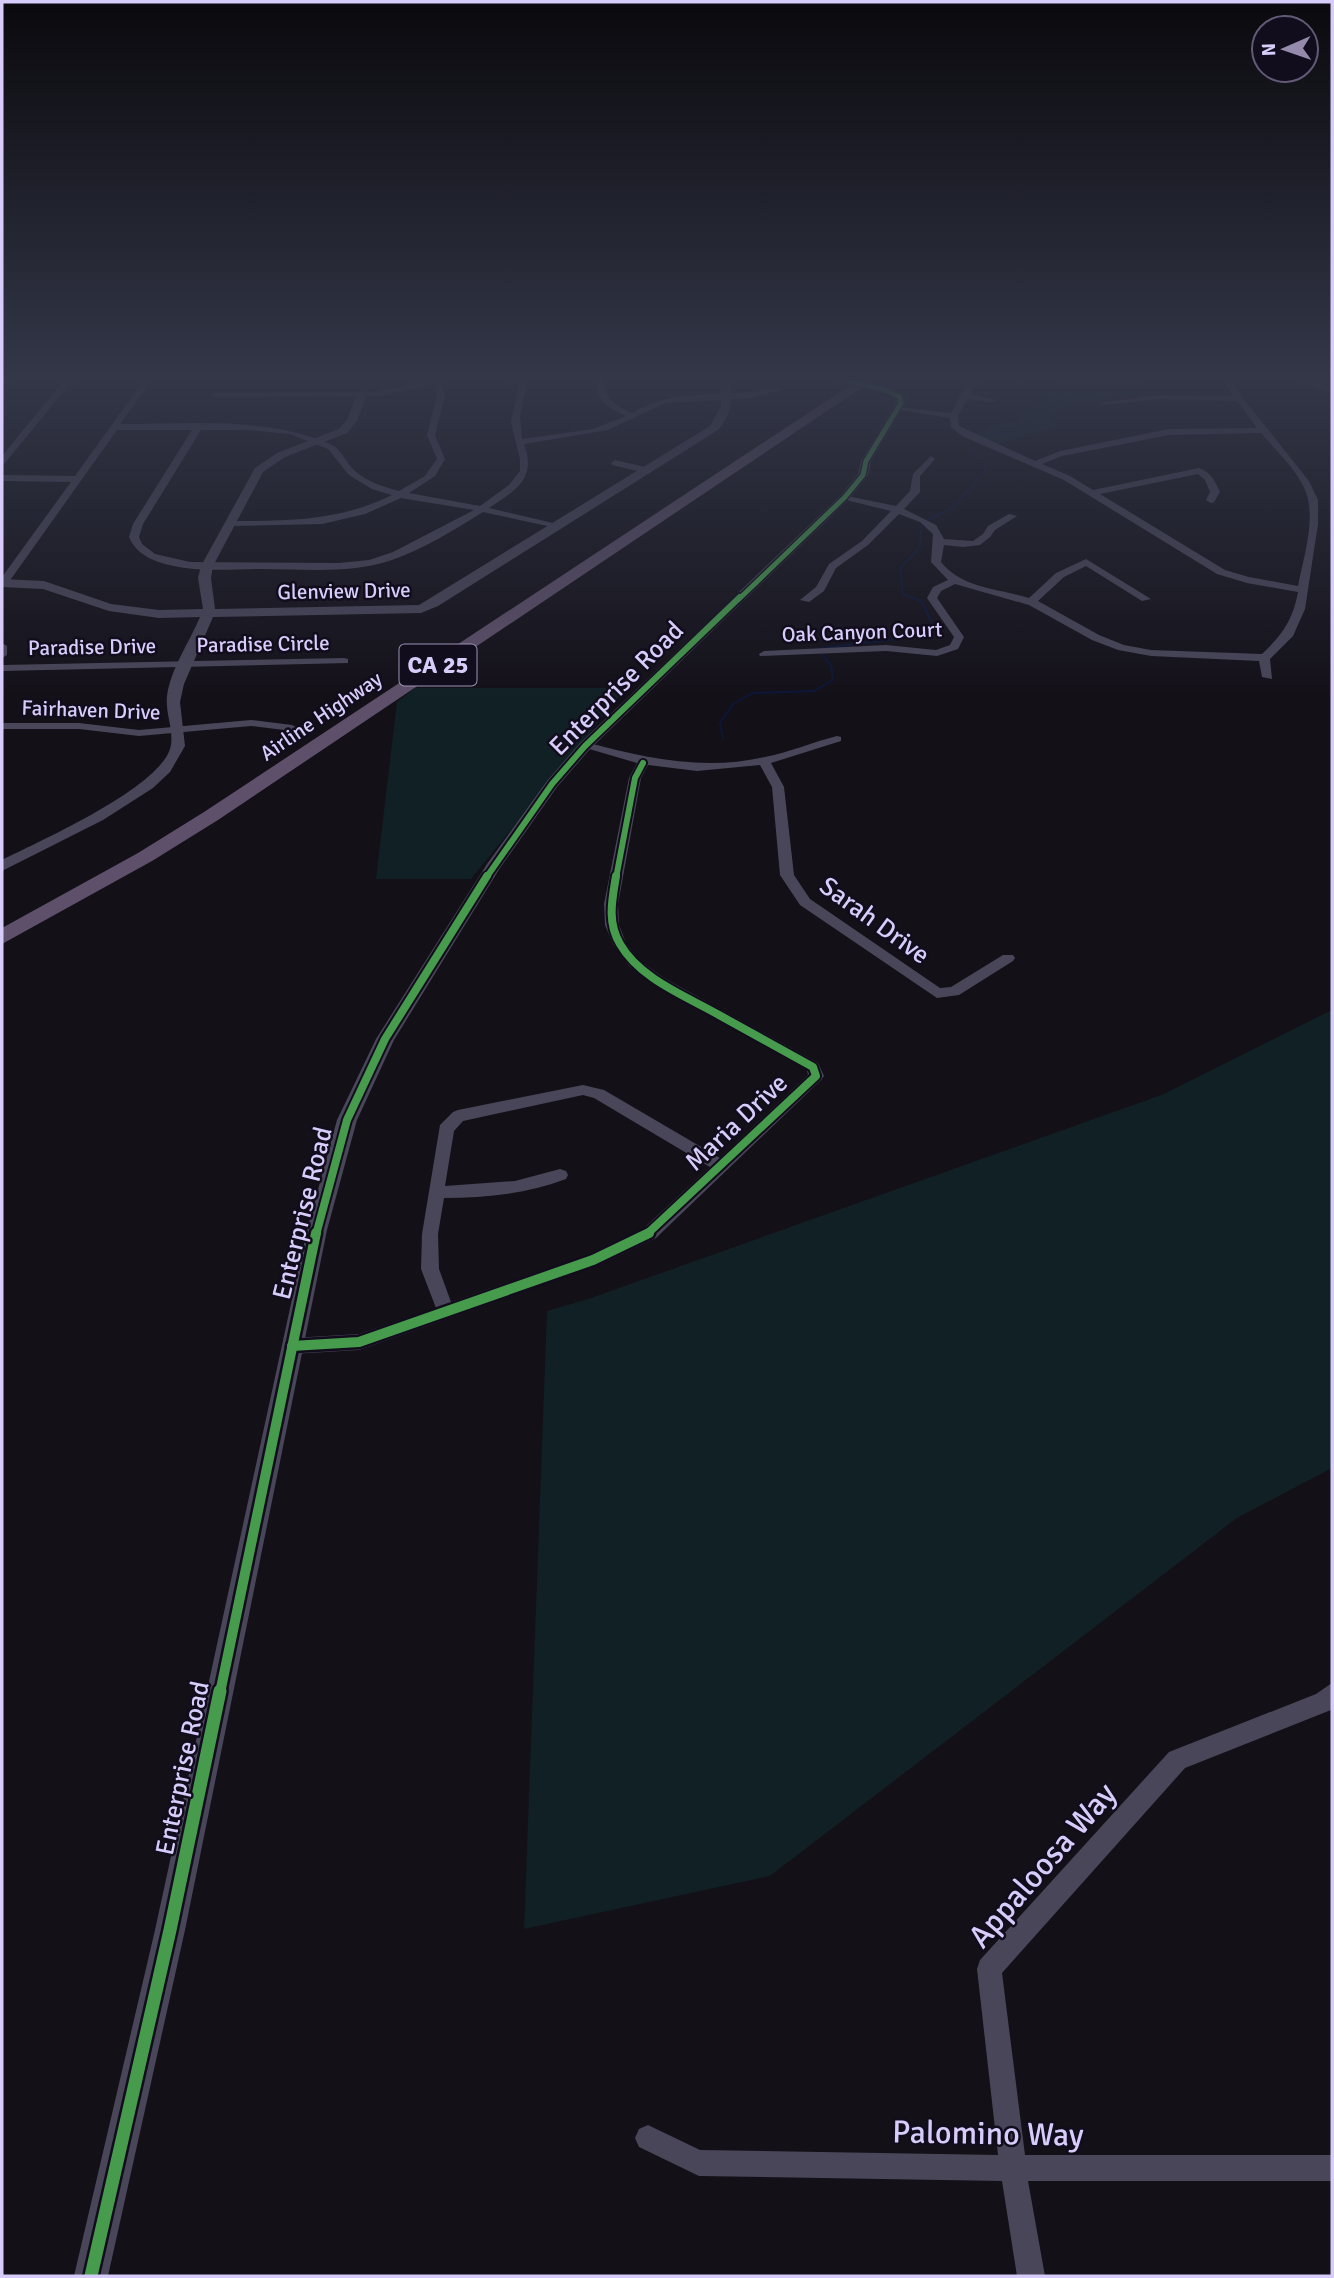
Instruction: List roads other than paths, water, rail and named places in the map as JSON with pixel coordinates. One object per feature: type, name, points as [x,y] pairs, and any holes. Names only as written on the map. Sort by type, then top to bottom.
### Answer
[{"type":"main road","name":"Airline Highway","points":[[2,937],[145,857],[211,816],[707,486]]},
{"type":"street","points":[[2,583],[73,486]]},
{"type":"street","points":[[161,486],[138,524],[134,537],[139,548],[155,557],[180,564],[207,566],[344,565],[380,560],[414,547],[504,495],[513,486]]},
{"type":"street","points":[[3,864],[152,782],[176,754],[179,731],[173,709],[174,697],[183,664],[208,614],[209,602],[203,580],[207,566],[251,486]]},
{"type":"street","points":[[377,486],[401,495],[479,508],[554,526]]},
{"type":"street","points":[[231,524],[338,520],[367,512],[415,486]]},
{"type":"street","name":"Glenview Drive","points":[[2,583],[44,585],[100,605],[125,610],[208,614],[421,608],[434,603],[619,486]]},
{"type":"street","name":"Enterprise Road","points":[[91,2276],[170,1930],[326,1193],[347,1120],[360,1089],[385,1039],[493,867],[552,784],[585,746],[854,486]]},
{"type":"street","points":[[805,600],[820,589],[832,566],[865,543],[898,511],[915,492],[915,486]]},
{"type":"street","points":[[1079,486],[1221,572],[1247,580],[1302,590]]},
{"type":"street","points":[[1092,493],[1125,486]]},
{"type":"street","points":[[1211,500],[1215,492],[1213,486]]},
{"type":"street","points":[[1264,658],[1289,634],[1300,609],[1312,524],[1313,500],[1307,486]]},
{"type":"street","points":[[845,497],[898,511],[929,523],[938,532],[940,541],[936,562],[956,580],[983,591],[1031,602],[1102,640],[1132,651],[1248,655],[1264,658]]},
{"type":"street","points":[[940,541],[957,544],[979,542],[988,537],[996,523],[1012,516]]},
{"type":"street","points":[[1031,602],[1060,575],[1086,562],[1146,599]]},
{"type":"street","name":"Oak Canyon Court","points":[[764,654],[886,648],[937,653],[947,651],[954,647],[959,638],[932,598],[937,589],[956,580]]},
{"type":"street","points":[[2,646],[2,655]]},
{"type":"street","points":[[1264,658],[1268,677]]},
{"type":"street","name":"Paradise Circle","points":[[183,664],[344,661]]},
{"type":"street","name":"Paradise Drive","points":[[2,668],[183,664]]},
{"type":"street","name":"Fairhaven Drive","points":[[2,726],[79,726],[139,733],[251,723],[292,728]]},
{"type":"street","points":[[585,746],[643,762],[710,767],[764,761],[837,739]]},
{"type":"street","name":"Sarah Drive","points":[[764,761],[778,787],[787,875],[805,902],[937,993],[954,992],[1008,958]]},
{"type":"street","name":"Maria Drive","points":[[292,1346],[332,1346],[359,1342],[593,1259],[650,1233],[816,1076],[813,1067],[659,981],[634,963],[620,944],[612,925],[611,904],[635,778],[643,762]]},
{"type":"street","points":[[446,1311],[430,1269],[430,1234],[446,1129],[458,1116],[583,1090],[599,1094],[721,1166]]},
{"type":"street","points":[[436,1192],[533,1186],[560,1175]]},
{"type":"street","name":"Appaloosa Way","points":[[1031,2276],[1013,2168],[989,1969],[1177,1760],[1329,1703]]},
{"type":"street","name":"Palomino Way","points":[[648,2138],[699,2162],[1013,2168],[1332,2168]]},
{"type":"waterway","points":[[915,599],[903,594],[900,568],[920,548],[921,527],[929,519],[953,508],[972,486]]},
{"type":"waterway","points":[[723,738],[720,723],[733,704],[753,693],[814,691],[833,680],[831,665],[817,649],[925,635],[933,625],[922,602],[911,597]]}]
